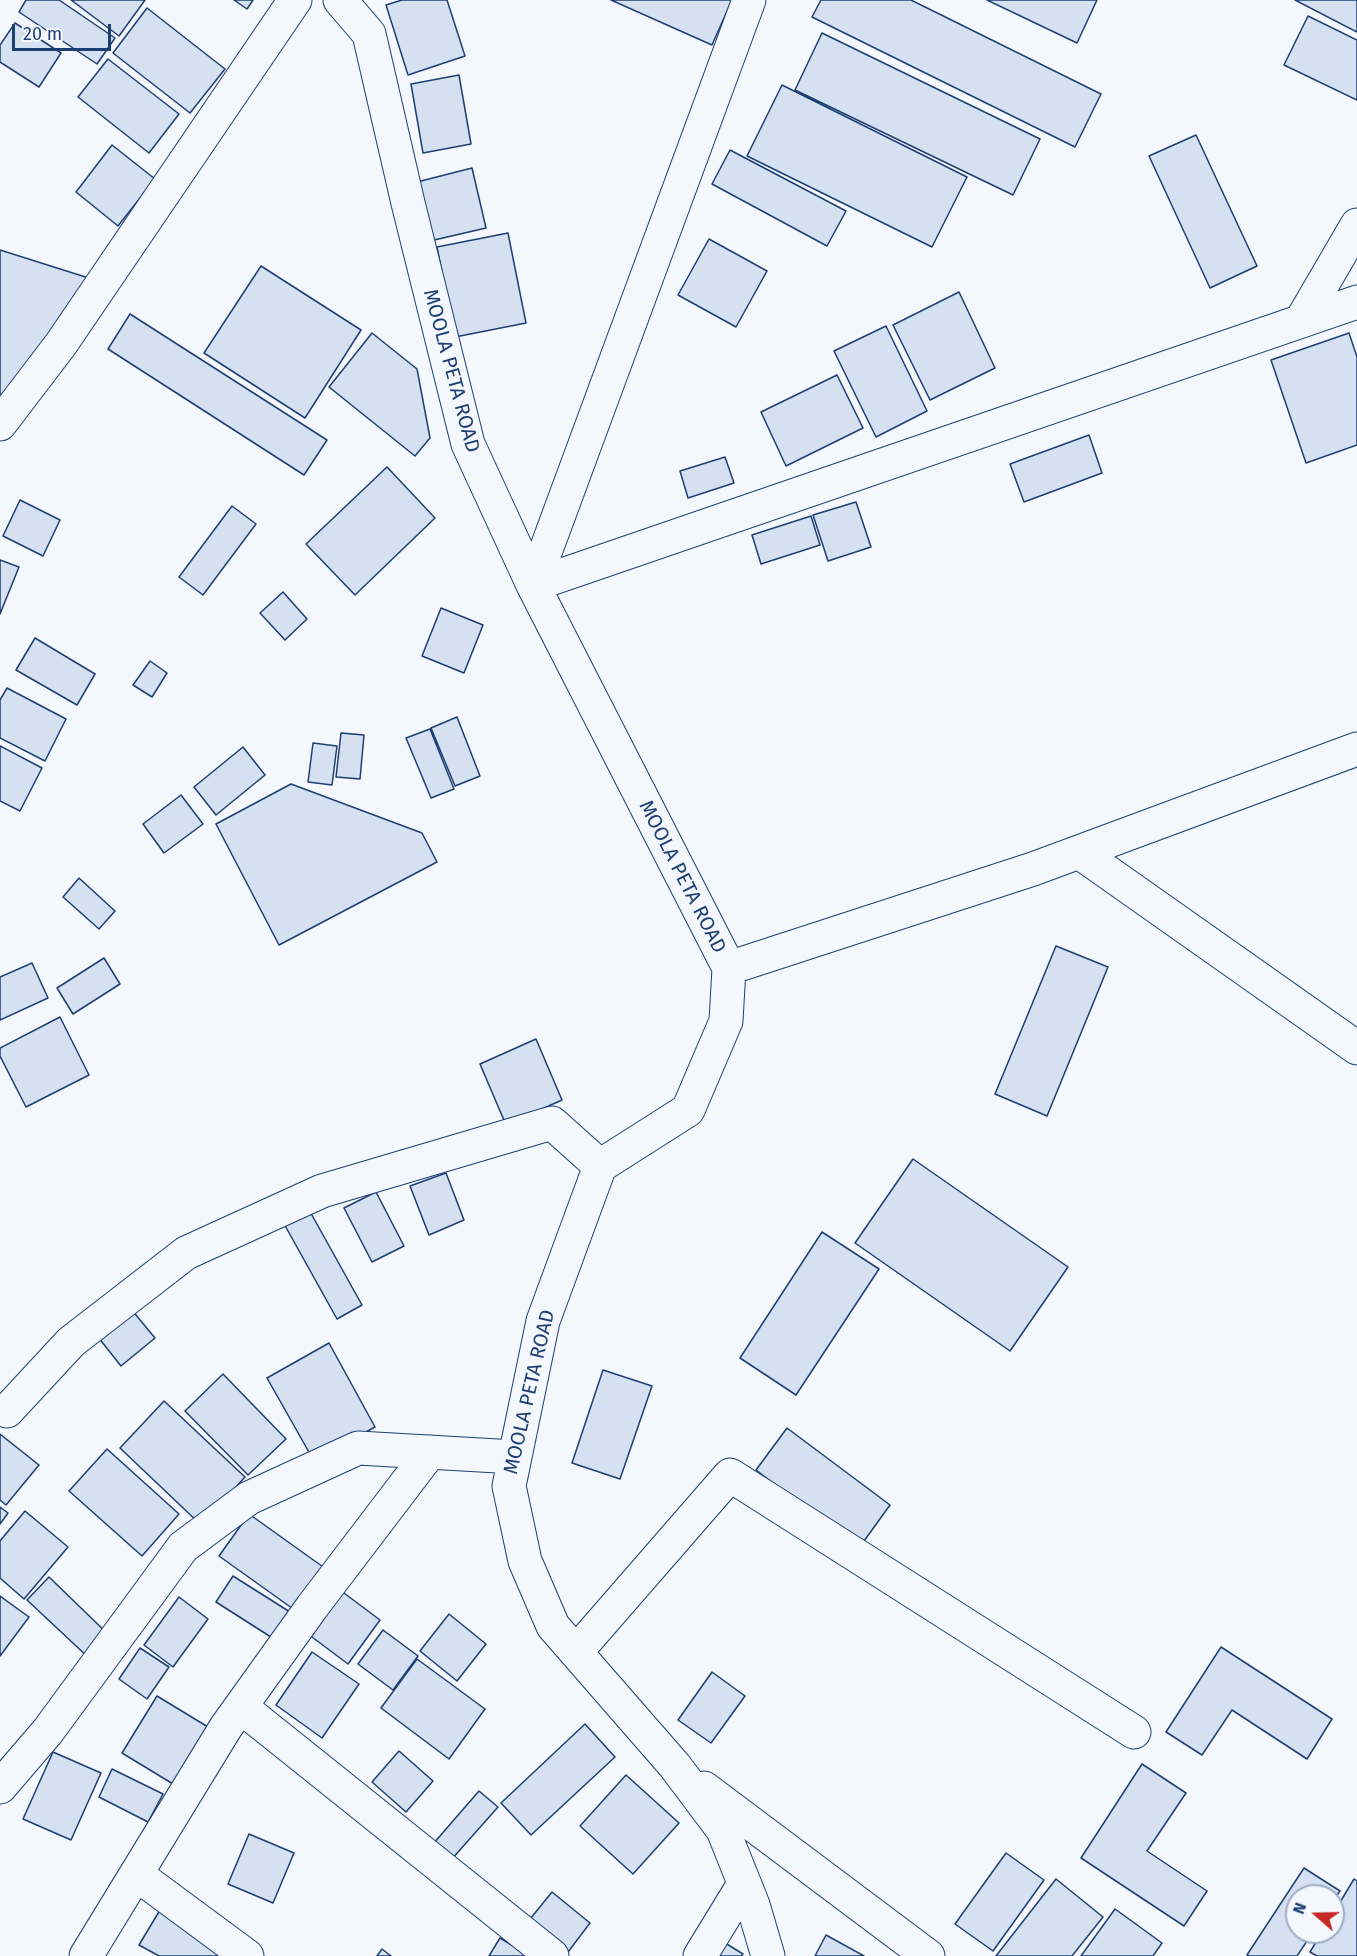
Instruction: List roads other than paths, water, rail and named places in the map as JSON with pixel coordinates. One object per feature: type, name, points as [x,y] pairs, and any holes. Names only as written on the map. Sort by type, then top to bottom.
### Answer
[{"type":"street","points":[[0,424],[61,344],[295,0]]},
{"type":"street","name":"MOOLA PETA ROAD","points":[[340,0],[369,34],[468,444],[533,585],[729,968],[726,1021],[688,1110],[600,1166],[543,1321],[509,1486],[525,1561],[553,1626],[675,1766],[723,1830],[753,1905],[768,1956]]},
{"type":"street","points":[[533,585],[749,0]]},
{"type":"street","points":[[1301,321],[1357,225]]},
{"type":"street","points":[[533,585],[1357,302]]},
{"type":"street","points":[[729,968],[1022,873],[1357,749]]},
{"type":"street","points":[[1079,852],[1357,1048]]},
{"type":"street","points":[[7,1411],[71,1342],[186,1253],[322,1191],[552,1122],[600,1166]]},
{"type":"street","points":[[0,1787],[48,1731],[183,1548],[249,1498],[358,1448],[515,1457]]},
{"type":"street","points":[[86,1956],[226,1727],[312,1607],[430,1452]]},
{"type":"street","points":[[576,1653],[730,1475],[1134,1732]]},
{"type":"street","points":[[241,1707],[552,1956]]},
{"type":"street","points":[[675,1766],[928,1956]]},
{"type":"street","points":[[136,1874],[247,1956]]},
{"type":"street","points":[[700,1956],[744,1884]]}]
